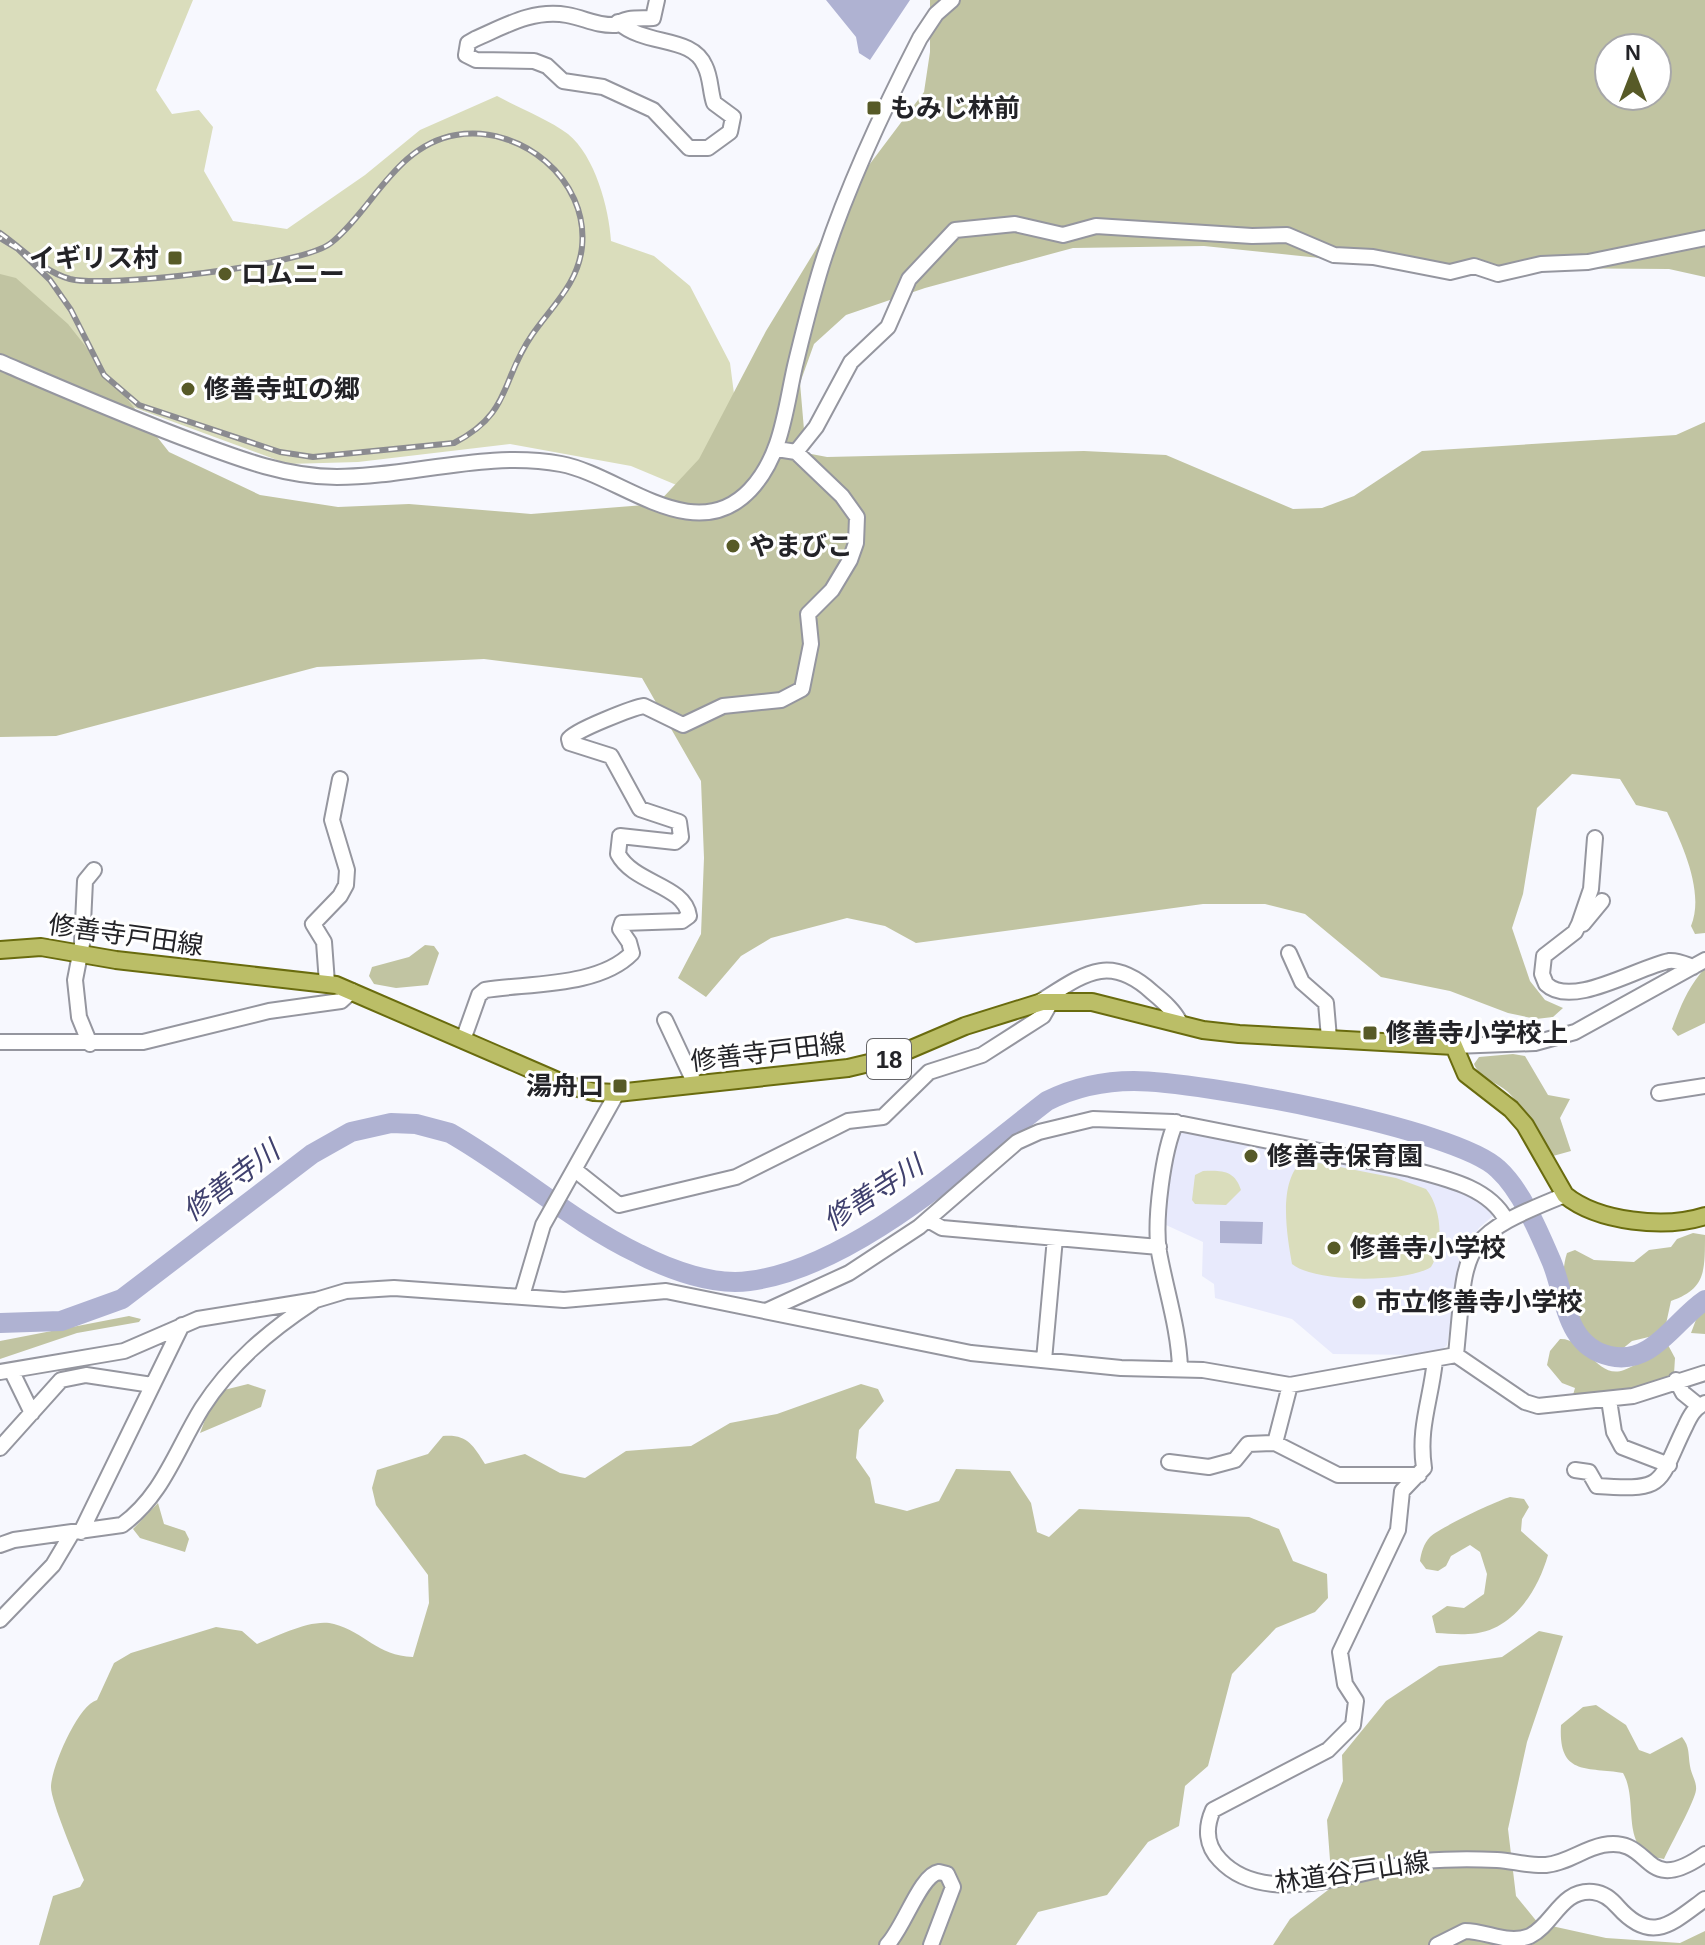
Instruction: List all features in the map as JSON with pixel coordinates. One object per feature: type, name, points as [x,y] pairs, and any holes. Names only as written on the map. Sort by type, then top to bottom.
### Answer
[{"type":"main road","name":"修善寺戸田線","points":[[0,950],[41,947],[188,969],[327,983],[581,1090],[617,1093],[848,1068],[890,1058],[965,1026],[1044,1002],[1092,1002],[1181,1025],[1239,1034],[1454,1046]]},
{"type":"main road","points":[[1454,1046],[1466,1074],[1511,1109],[1525,1125],[1560,1196],[1577,1205],[1615,1216],[1669,1223],[1705,1216]]},
{"type":"street","points":[[618,22],[657,42],[687,46],[699,55],[706,68],[714,103],[733,117],[730,132],[708,148],[689,148],[653,110],[603,87],[563,81],[547,66],[534,61],[476,60],[466,55],[468,43],[529,16],[571,16],[595,25],[618,22],[653,18],[657,0]]},
{"type":"street","points":[[0,362],[158,430],[252,463],[302,475],[338,477],[496,462],[560,464],[605,478],[667,509],[701,512],[731,504],[747,493],[765,472],[777,449],[824,258],[856,172],[917,45],[936,14],[952,0]]},
{"type":"street","points":[[796,452],[816,427],[851,362],[888,327],[909,279],[948,234],[961,228],[1015,224],[1063,235],[1096,226],[1252,236],[1287,235],[1334,255],[1373,257],[1450,272],[1474,266],[1498,274],[1541,264],[1588,262],[1705,238]]},
{"type":"street","points":[[463,1040],[479,995],[485,990],[580,977],[605,970],[632,953],[620,929],[622,923],[682,921],[689,916],[679,896],[632,873],[618,854],[620,836],[675,842],[681,837],[679,822],[640,809],[611,756],[570,743],[569,739],[581,727],[621,716],[638,707],[644,706],[683,725],[723,706],[781,700],[802,689],[811,644],[808,614],[832,590],[850,560],[856,543],[857,517],[796,452],[777,449]]},
{"type":"street","points":[[327,983],[324,942],[313,924],[346,885],[345,861],[332,820],[340,779]]},
{"type":"street","points":[[1577,929],[1591,889],[1595,838]]},
{"type":"street","points":[[90,1044],[76,999],[85,881],[94,870]]},
{"type":"street","points":[[1602,901],[1577,929],[1544,956],[1542,974],[1553,990],[1583,990],[1671,960],[1699,964]]},
{"type":"street","points":[[1289,953],[1302,982],[1326,1003],[1329,1038]]},
{"type":"street","points":[[1454,1046],[1535,1043],[1575,1032],[1699,964]]},
{"type":"street","points":[[572,1176],[619,1205],[736,1177],[853,1119],[883,1117],[929,1072],[982,1055],[1043,1016],[1044,1002],[1088,974],[1116,969],[1150,990],[1181,1025]]},
{"type":"street","points":[[0,1042],[90,1044],[159,1040],[260,1013],[341,1001],[352,991]]},
{"type":"street","points":[[665,1020],[695,1084]]},
{"type":"street","points":[[1659,1093],[1682,1092],[1705,1086]]},
{"type":"street","points":[[522,1296],[543,1225],[617,1093]]},
{"type":"street","points":[[765,1312],[849,1273],[928,1220],[1017,1142],[1039,1132],[1093,1119],[1176,1122],[1445,1178],[1483,1195],[1509,1219]]},
{"type":"street","points":[[1176,1122],[1165,1146],[1159,1247],[1179,1340],[1180,1369]]},
{"type":"street","points":[[1456,1355],[1464,1276],[1470,1254],[1480,1238],[1509,1219],[1560,1196]]},
{"type":"street","points":[[928,1220],[942,1228],[1159,1247]]},
{"type":"street","points":[[1044,1360],[1055,1238]]},
{"type":"street","points":[[32,1413],[6,1372],[124,1351],[182,1325],[226,1313],[316,1300],[346,1291],[394,1288],[584,1300],[666,1291],[955,1350],[1044,1360],[1180,1369],[1290,1385],[1456,1355],[1530,1405],[1633,1396],[1705,1373]]},
{"type":"street","points":[[0,1545],[14,1540],[122,1525],[140,1510],[165,1479],[201,1410],[218,1385],[257,1340],[316,1300]]},
{"type":"street","points":[[0,1620],[53,1565],[76,1533],[182,1325]]},
{"type":"street","name":"林道谷戸山線","points":[[1435,1360],[1429,1402],[1421,1424],[1424,1468],[1402,1491],[1398,1530],[1340,1652],[1345,1684],[1356,1701],[1353,1725],[1328,1750],[1213,1810],[1208,1837],[1213,1853],[1244,1879],[1286,1886],[1440,1860],[1545,1865],[1616,1843],[1629,1846],[1650,1865],[1665,1871],[1680,1871],[1705,1854]]},
{"type":"street","points":[[0,1448],[55,1384],[86,1375],[152,1385]]},
{"type":"street","points":[[1575,1470],[1589,1472],[1597,1486],[1633,1489],[1661,1480],[1691,1414],[1702,1404],[1683,1393],[1676,1380]]},
{"type":"street","points":[[1275,1443],[1290,1385]]},
{"type":"street","points":[[1609,1400],[1617,1440],[1622,1447],[1669,1465]]},
{"type":"street","points":[[1169,1462],[1209,1467],[1235,1460],[1248,1444],[1275,1443],[1338,1475],[1419,1475]]},
{"type":"street","points":[[887,1945],[905,1923],[925,1880],[939,1872],[947,1874],[953,1887],[931,1945]]},
{"type":"street","points":[[1437,1945],[1465,1931],[1507,1940],[1531,1936],[1560,1904],[1578,1894],[1593,1892],[1609,1897],[1634,1923],[1656,1930],[1665,1928],[1705,1899]]},
{"type":"shaded area","name":"修善寺小学校","points":[[1179,1130],[1425,1177],[1482,1197],[1495,1214],[1479,1228],[1463,1253],[1447,1345],[1441,1351],[1419,1355],[1333,1354],[1292,1319],[1215,1298],[1214,1284],[1202,1276],[1203,1242],[1166,1225],[1169,1154]]},
{"type":"green space","name":"修善寺虹の郷","points":[[0,0],[193,0],[156,90],[172,114],[199,110],[213,127],[204,171],[233,221],[287,229],[365,175],[420,130],[497,96],[560,129],[578,144],[593,169],[604,198],[611,241],[654,256],[690,286],[730,363],[743,463],[698,494],[631,466],[510,444],[358,462],[288,464],[111,399],[0,280]]},
{"type":"green space","points":[[930,0],[1705,0],[1705,277],[1669,269],[1506,268],[1320,258],[1204,246],[1073,248],[925,288],[846,315],[814,344],[800,383],[806,453],[827,457],[1084,451],[1166,455],[1293,509],[1322,508],[1354,496],[1422,451],[1676,435],[1705,422],[1705,933],[1695,934],[1691,926],[1695,913],[1694,883],[1667,812],[1636,805],[1620,779],[1572,774],[1537,808],[1523,894],[1512,928],[1530,981],[1545,1000],[1563,1008],[1553,1017],[1536,1019],[1508,1013],[1450,991],[1381,977],[1305,914],[1265,904],[1203,904],[916,943],[885,926],[847,918],[771,938],[741,956],[706,997],[678,978],[701,934],[704,858],[701,781],[642,678],[484,659],[317,667],[56,736],[0,737],[0,274],[16,278],[68,324],[169,452],[260,495],[338,507],[409,504],[531,514],[657,504],[699,459],[766,331],[860,177],[924,92],[930,52]]},
{"type":"green space","points":[[425,945],[434,946],[439,953],[428,985],[396,988],[374,984],[369,976],[372,967],[409,957]]},
{"type":"green space","points":[[1705,968],[1705,1023],[1678,1036],[1672,1029],[1689,989]]},
{"type":"green space","points":[[1525,1056],[1548,1095],[1570,1099],[1560,1118],[1571,1151],[1553,1156],[1515,1100],[1480,1073],[1474,1064],[1479,1057]]},
{"type":"green space","points":[[1304,1160],[1396,1178],[1426,1189],[1435,1206],[1439,1227],[1438,1249],[1431,1267],[1402,1276],[1361,1279],[1320,1275],[1292,1264],[1286,1224],[1287,1194],[1290,1180]]},
{"type":"green space","points":[[1203,1171],[1231,1175],[1241,1190],[1226,1205],[1195,1204],[1192,1200],[1195,1175]]},
{"type":"green space","points":[[1693,1233],[1705,1235],[1701,1278],[1691,1291],[1671,1301],[1666,1324],[1657,1335],[1632,1341],[1621,1350],[1600,1344],[1588,1335],[1573,1315],[1568,1302],[1564,1277],[1567,1253],[1575,1250],[1594,1260],[1634,1262],[1649,1250],[1671,1247],[1677,1239]]},
{"type":"green space","points":[[1705,1311],[1705,1334],[1691,1333],[1697,1317]]},
{"type":"green space","points":[[129,1316],[141,1319],[139,1322],[77,1333],[0,1359],[0,1341]]},
{"type":"green space","points":[[1560,1339],[1569,1340],[1606,1369],[1615,1371],[1630,1368],[1668,1345],[1675,1358],[1674,1374],[1645,1388],[1580,1400],[1573,1395],[1575,1388],[1562,1383],[1547,1365],[1550,1351]]},
{"type":"green space","points":[[248,1384],[266,1390],[261,1407],[200,1433],[213,1399],[224,1390]]},
{"type":"green space","points":[[861,1384],[878,1389],[884,1401],[859,1430],[856,1458],[870,1478],[875,1503],[907,1511],[939,1501],[956,1469],[1010,1471],[1031,1503],[1037,1532],[1049,1537],[1079,1509],[1249,1517],[1279,1529],[1293,1561],[1327,1574],[1328,1598],[1315,1612],[1276,1628],[1232,1674],[1208,1766],[1185,1786],[1179,1826],[1148,1842],[1107,1895],[1038,1912],[1016,1945],[39,1945],[53,1896],[80,1887],[84,1880],[55,1804],[52,1777],[74,1724],[97,1700],[114,1663],[131,1653],[216,1627],[242,1631],[257,1644],[316,1623],[334,1624],[390,1653],[413,1657],[429,1603],[428,1575],[376,1505],[372,1488],[377,1470],[428,1454],[443,1436],[451,1436],[468,1442],[485,1464],[525,1454],[560,1473],[585,1478],[626,1451],[691,1446],[730,1423],[777,1414]]},
{"type":"green space","points":[[1510,1497],[1524,1499],[1529,1507],[1522,1519],[1521,1531],[1548,1555],[1537,1583],[1520,1608],[1497,1627],[1468,1634],[1436,1633],[1432,1616],[1447,1606],[1464,1608],[1484,1594],[1487,1574],[1480,1552],[1470,1545],[1451,1556],[1446,1566],[1438,1571],[1426,1569],[1420,1561],[1426,1542],[1456,1521]]},
{"type":"green space","points":[[158,1503],[164,1524],[185,1531],[189,1539],[185,1552],[140,1538],[133,1529]]},
{"type":"green space","points":[[1539,1631],[1563,1636],[1527,1742],[1508,1829],[1516,1896],[1538,1923],[1606,1938],[1680,1943],[1705,1931],[1705,1945],[1273,1945],[1290,1919],[1332,1887],[1327,1820],[1343,1781],[1342,1755],[1386,1701],[1439,1666],[1502,1657]]},
{"type":"green space","points":[[1596,1705],[1626,1725],[1639,1750],[1650,1754],[1682,1737],[1686,1744],[1696,1784],[1695,1796],[1664,1859],[1649,1855],[1635,1837],[1628,1785],[1623,1773],[1577,1766],[1564,1753],[1561,1725],[1583,1707]]},
{"type":"water","points":[[826,0],[910,0],[870,60],[859,53],[856,37]]},
{"type":"water","points":[[1220,1221],[1263,1222],[1262,1244],[1220,1243]]},
{"type":"waterway","name":"修善寺川","points":[[0,1323],[61,1321],[122,1299],[312,1154],[351,1132],[391,1123],[416,1124],[450,1133],[590,1227],[651,1260],[707,1279],[749,1281],[788,1272],[828,1256],[867,1235],[944,1182],[1047,1101],[1089,1086],[1134,1081],[1212,1089],[1324,1110],[1381,1123],[1473,1153],[1498,1169],[1521,1199],[1550,1258],[1575,1330],[1595,1350],[1610,1356],[1625,1357],[1651,1348],[1705,1300]]},
{"type":"railway","points":[[0,233],[50,271],[70,279],[90,281],[161,278],[283,260],[313,252],[331,243],[417,151],[435,141],[456,135],[480,134],[504,138],[546,161],[574,199],[581,222],[582,247],[570,283],[532,335],[496,408],[473,432],[454,443],[313,457],[280,452],[139,405],[104,375],[71,310],[50,280],[18,249],[0,238]]},
{"type":"place","name":"もみじ林前","points":[[874,108]]},
{"type":"place","name":"イギリス村","points":[[175,258]]},
{"type":"place","name":"ロムニー","points":[[225,274]]},
{"type":"place","name":"修善寺虹の郷","points":[[188,389]]},
{"type":"place","name":"やまびこ","points":[[733,546]]},
{"type":"place","name":"修善寺小学校上","points":[[1370,1033]]},
{"type":"place","name":"湯舟口","points":[[620,1086]]},
{"type":"place","name":"修善寺保育園","points":[[1251,1156]]},
{"type":"place","name":"修善寺小学校","points":[[1334,1248]]},
{"type":"place","name":"市立修善寺小学校","points":[[1359,1302]]}]
